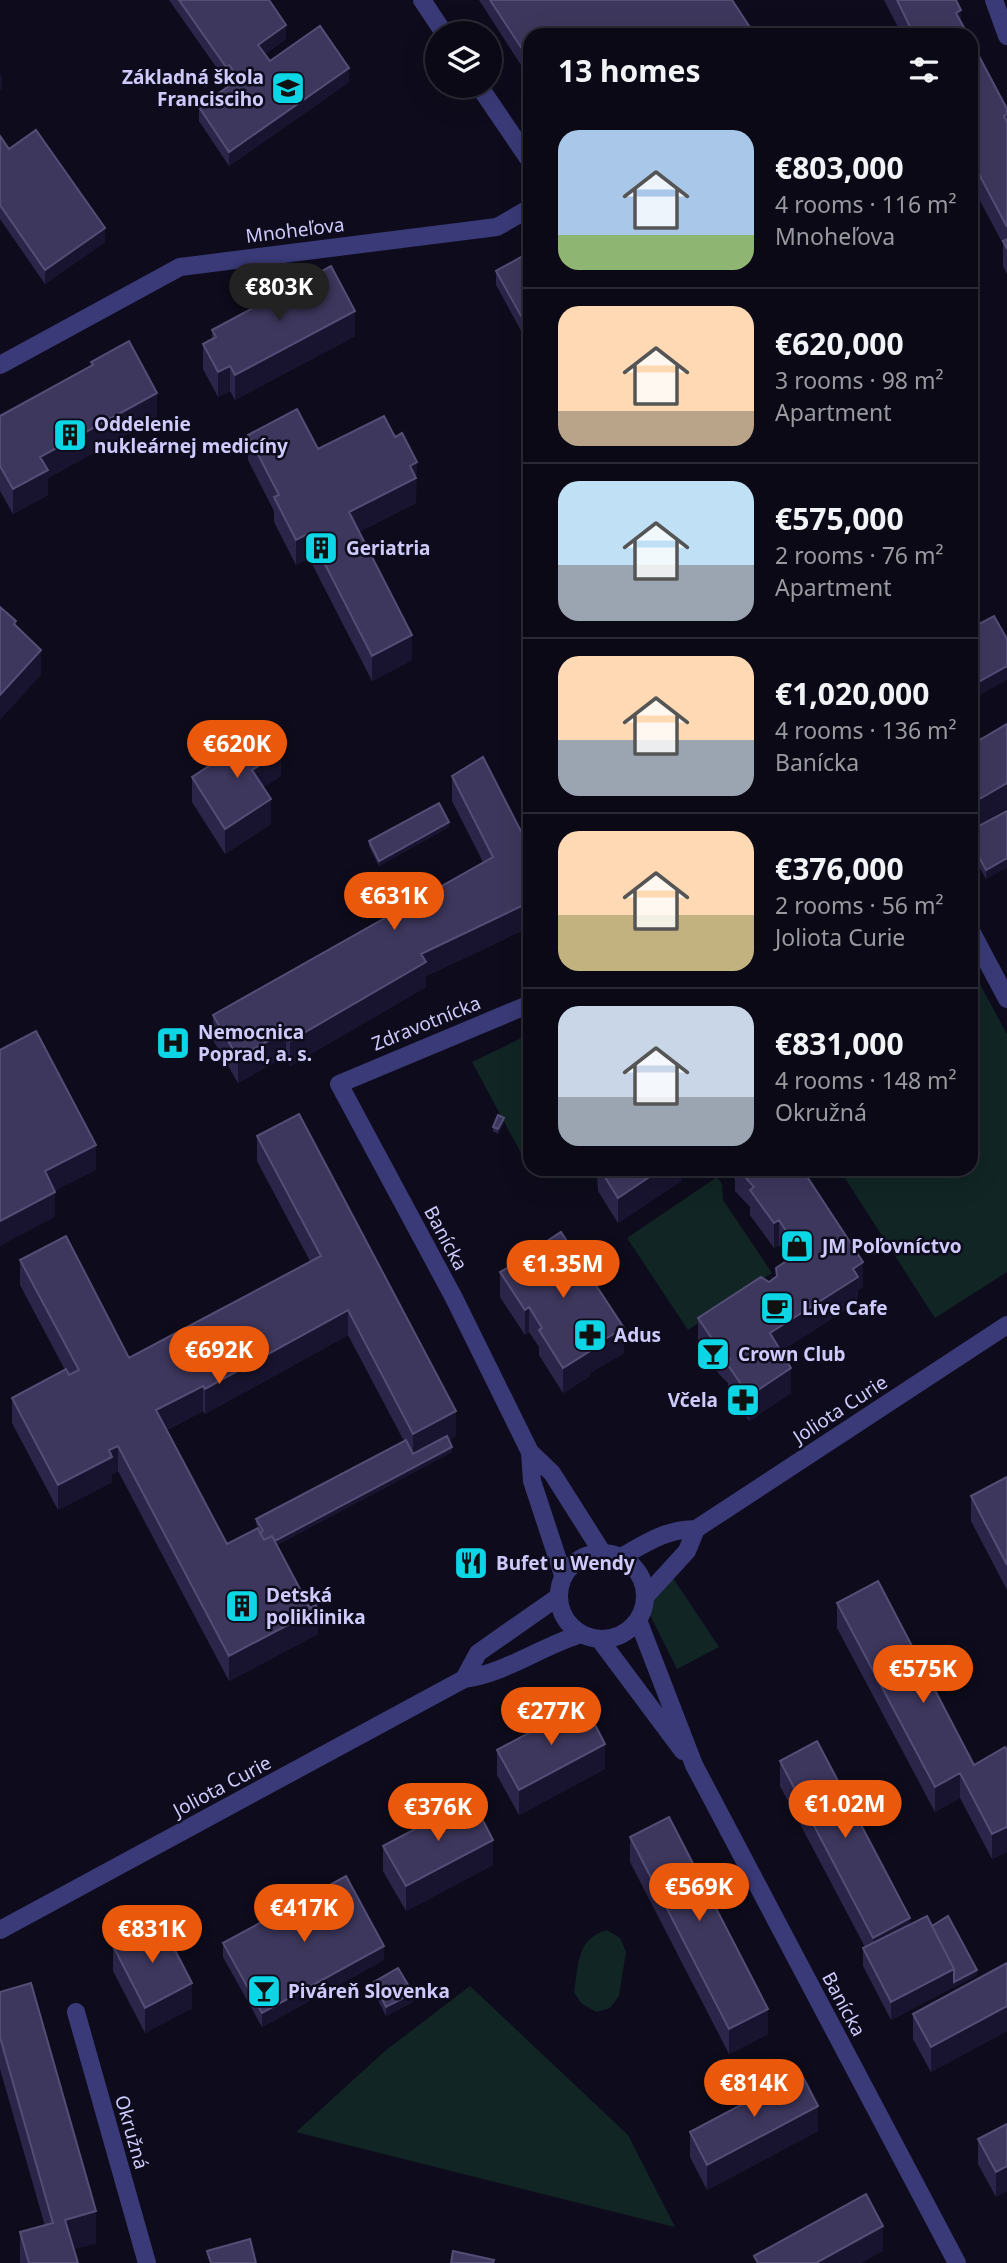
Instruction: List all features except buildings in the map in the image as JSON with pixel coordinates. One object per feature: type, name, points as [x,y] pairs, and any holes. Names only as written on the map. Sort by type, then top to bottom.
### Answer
[{"type":"street","points":[[422,0],[436,21]]},
{"type":"street","points":[[995,0],[1007,36]]},
{"type":"street","points":[[488,98],[523,151]]},
{"type":"street","name":"Mnoheľova","points":[[0,365],[180,267],[497,226],[523,212]]},
{"type":"street","points":[[978,944],[1007,999]]},
{"type":"street","name":"Zdravotnícka","points":[[339,1084],[523,1007]]},
{"type":"street","name":"Banícka","points":[[339,1084],[454,1298],[530,1452],[552,1473],[602,1552]]},
{"type":"street","name":"Joliota Curie","points":[[621,1557],[657,1536],[677,1529],[696,1529],[1007,1325]]},
{"type":"street","name":"Banícka","points":[[530,1452],[532,1481],[563,1575]]},
{"type":"street","name":"Joliota Curie","points":[[645,1597],[687,1551],[696,1529]]},
{"type":"street","points":[[602,1552],[621,1557],[638,1573],[645,1597],[638,1620],[620,1635],[600,1640],[581,1634],[565,1619],[558,1597],[563,1575],[580,1558],[602,1552]]},
{"type":"street","name":"Joliota Curie","points":[[464,1679],[478,1653],[558,1597]]},
{"type":"street","name":"Banícka","points":[[638,1620],[694,1765],[957,2263]]},
{"type":"street","name":"Joliota Curie","points":[[0,1930],[464,1679],[489,1676],[559,1641],[581,1634]]},
{"type":"street","name":"Banícka","points":[[600,1640],[694,1765]]},
{"type":"street","name":"Okružná","points":[[76,2012],[147,2263]]},
{"type":"green space","points":[[978,981],[1007,1034],[1007,1272],[935,1318],[844,1176],[978,1176]]},
{"type":"green space","points":[[523,1037],[523,1157],[472,1062]]},
{"type":"green space","points":[[717,1177],[722,1184],[723,1200],[772,1273],[688,1330],[627,1238]]},
{"type":"green space","points":[[673,1578],[719,1647],[677,1669],[648,1611],[651,1593]]},
{"type":"green space","points":[[607,1930],[620,1938],[626,1952],[619,1996],[610,2008],[597,2012],[582,2004],[574,1992],[578,1962],[584,1946],[597,1934]]},
{"type":"green space","points":[[470,1986],[628,2135],[675,2227],[296,2132],[385,2051]]},
{"type":"place","name":"Základná škola Francisciho","points":[[288,88]]},
{"type":"place","name":"Oddelenie nukleárnej medicíny","points":[[70,435]]},
{"type":"place","name":"Geriatria","points":[[321,548]]},
{"type":"place","name":"Nemocnica Poprad, a. s.","points":[[173,1043]]},
{"type":"place","name":"JM Poľovníctvo","points":[[797,1246]]},
{"type":"place","name":"Live Cafe","points":[[777,1308]]},
{"type":"place","name":"Adus","points":[[590,1335]]},
{"type":"place","name":"Crown Club","points":[[713,1354]]},
{"type":"place","name":"Včela","points":[[743,1400]]},
{"type":"place","name":"Bufet u Wendy","points":[[471,1563]]},
{"type":"place","name":"Detská poliklinika","points":[[242,1606]]},
{"type":"place","name":"Piváreň Slovenka","points":[[264,1991]]}]
